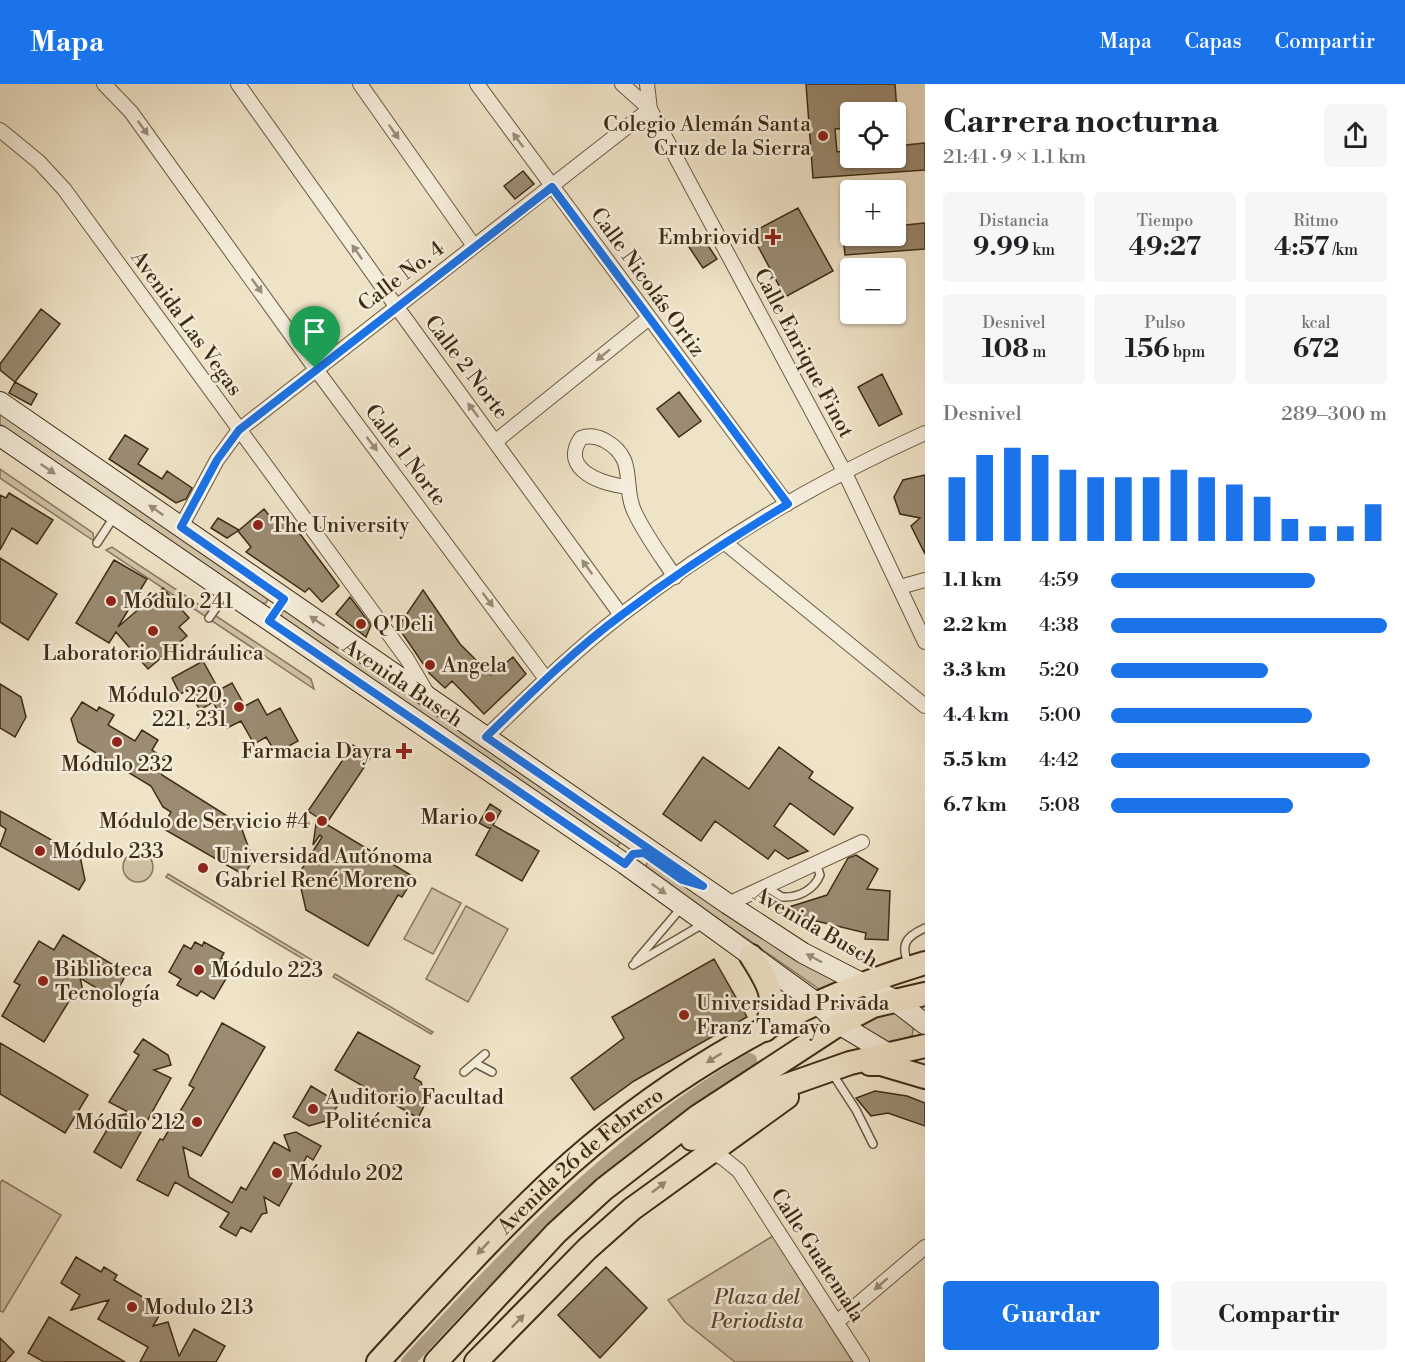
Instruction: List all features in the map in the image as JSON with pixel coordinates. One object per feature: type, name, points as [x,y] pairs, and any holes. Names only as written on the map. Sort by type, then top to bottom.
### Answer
[{"type":"main road","name":"Avenida Busch","points":[[0,402],[728,904],[803,953],[894,1000],[925,1024]]},
{"type":"main road","name":"Avenida Busch","points":[[0,436],[625,864],[818,1004],[839,1023],[925,1076]]},
{"type":"main road","points":[[269,621],[284,599]]},
{"type":"main road","points":[[625,864],[633,854],[644,853],[682,880],[703,886]]},
{"type":"main road","points":[[751,956],[766,979],[771,995],[771,1016],[765,1030]]},
{"type":"main road","name":"Avenida 26 de Febrero","points":[[378,1362],[495,1236],[573,1162],[668,1089],[715,1057],[765,1030],[818,1004],[918,965]]},
{"type":"main road","name":"Avenida 26 de Febrero","points":[[436,1362],[556,1233],[604,1189],[697,1116],[839,1023],[873,1006],[925,994]]},
{"type":"main road","points":[[453,1362],[610,1202],[710,1126],[774,1090],[806,1081],[837,1067],[925,1046]]},
{"type":"main road","points":[[837,1067],[881,1064],[925,1076]]},
{"type":"main road","points":[[476,1362],[587,1249],[632,1209],[806,1081]]},
{"type":"street","name":"Calle 1 Norte","points":[[104,84],[131,112],[315,368],[546,679]]},
{"type":"street","name":"Calle 2 Norte","points":[[238,84],[621,615]]},
{"type":"street","points":[[360,84],[474,246]]},
{"type":"street","name":"Calle Nicolás Ortiz","points":[[477,84],[788,504]]},
{"type":"street","points":[[622,84],[650,109]]},
{"type":"street","name":"Calle Enrique Finot","points":[[647,84],[650,109],[845,473],[925,642]]},
{"type":"street","name":"Calle No. 4","points":[[181,527],[217,460],[239,430],[315,368],[650,109]]},
{"type":"street","name":"Avenida Las Vegas","points":[[0,130],[39,162],[64,189],[392,640],[430,699]]},
{"type":"street","points":[[496,441],[649,318]]},
{"type":"street","points":[[486,737],[546,679],[621,615],[724,542],[845,473],[925,433]]},
{"type":"street","points":[[628,487],[634,511],[675,576]]},
{"type":"street","points":[[724,542],[925,706]]},
{"type":"street","points":[[900,587],[925,580]]},
{"type":"street","points":[[374,660],[388,655],[392,648],[392,640]]},
{"type":"street","points":[[728,904],[862,842]]},
{"type":"street","name":"Calle Guatemala","points":[[736,1131],[734,1152],[739,1171]]},
{"type":"street","name":"Calle Guatemala","points":[[709,1151],[723,1158],[739,1171],[862,1362]]},
{"type":"street","points":[[838,1322],[925,1247]]},
{"type":"lane","points":[[97,543],[115,515]]},
{"type":"lane","points":[[209,618],[227,592]]},
{"type":"lane","points":[[765,886],[782,897],[806,892],[814,886],[820,875],[816,864]]},
{"type":"lane","points":[[682,905],[633,965],[705,922]]},
{"type":"lane","points":[[918,965],[903,951],[911,936],[925,928]]},
{"type":"lane","points":[[464,1072],[484,1054]]},
{"type":"lane","points":[[475,1063],[492,1072]]},
{"type":"lane","points":[[837,1067],[873,1144]]},
{"type":"green space","points":[[0,411],[266,594],[268,599],[266,603],[260,603],[0,424]]},
{"type":"green space","points":[[0,469],[93,533],[94,541],[0,478]]},
{"type":"green space","points":[[112,547],[311,679],[314,689],[106,550]]},
{"type":"green space","points":[[285,610],[621,841],[617,847],[283,619],[281,614]]},
{"type":"green space","points":[[138,852],[149,856],[153,867],[149,878],[138,882],[127,878],[123,867],[127,856]]},
{"type":"green space","points":[[648,861],[654,862],[840,983],[822,991],[645,868]]},
{"type":"green space","points":[[168,874],[312,960],[310,963],[166,877]]},
{"type":"green space","points":[[432,888],[461,903],[433,954],[404,939]]},
{"type":"green space","points":[[466,906],[508,929],[468,1002],[426,979]]},
{"type":"green space","points":[[335,974],[433,1032],[431,1034],[333,977]]},
{"type":"green space","points":[[888,1008],[914,1026],[912,1036],[890,1043],[862,1028],[860,1022]]},
{"type":"green space","points":[[2,1180],[61,1215],[3,1312],[0,1311],[0,1184]]},
{"type":"green space","name":"Plaza del Periodista","points":[[773,1236],[853,1362],[735,1362],[685,1322],[668,1300]]},
{"type":"building","name":"Colegio Alemán Santa Cruz de la Sierra","points":[[806,84],[895,84],[896,102],[840,102],[840,129],[835,129],[837,152],[840,152],[840,168],[906,168],[906,145],[925,143],[925,170],[813,178]]},
{"type":"building","points":[[523,171],[534,184],[515,199],[504,186]]},
{"type":"building","points":[[798,208],[833,271],[785,297],[751,233]]},
{"type":"building","points":[[925,223],[925,249],[845,255],[844,246],[906,246],[906,225]]},
{"type":"building","points":[[703,238],[717,259],[703,268],[689,247]]},
{"type":"building","points":[[41,309],[60,324],[15,382],[0,370],[0,364]]},
{"type":"building","points":[[882,374],[902,414],[879,426],[858,387]]},
{"type":"building","points":[[15,382],[37,394],[31,405],[9,393]]},
{"type":"building","points":[[679,392],[701,421],[679,437],[657,409]]},
{"type":"building","points":[[125,435],[148,449],[138,464],[162,479],[167,471],[192,488],[186,499],[176,503],[109,459]]},
{"type":"building","points":[[925,475],[925,554],[911,526],[920,518],[900,514],[894,497],[903,480]]},
{"type":"building","points":[[9,493],[53,520],[37,544],[12,528],[0,550],[0,495],[6,498]]},
{"type":"building","points":[[264,509],[276,524],[286,515],[339,586],[322,602],[309,588],[305,592],[246,552],[251,547],[238,531]]},
{"type":"building","points":[[218,518],[239,530],[227,538],[211,528]]},
{"type":"building","points":[[0,558],[57,594],[28,640],[0,622]]},
{"type":"building","points":[[114,560],[147,579],[118,627],[163,588],[189,618],[179,627],[187,636],[148,669],[116,632],[109,643],[76,623]]},
{"type":"building","points":[[423,590],[460,644],[491,675],[513,657],[526,674],[484,714],[452,681],[445,688],[430,674],[398,627]]},
{"type":"building","points":[[350,597],[371,625],[366,637],[336,614]]},
{"type":"building","name":"Módulo 220, 221, 231","points":[[203,661],[219,690],[232,683],[245,706],[258,699],[267,715],[280,708],[298,741],[276,753],[266,737],[254,744],[241,721],[227,728],[213,702],[200,710],[188,690],[180,694],[172,678]]},
{"type":"building","points":[[0,684],[21,697],[26,717],[15,737],[0,728]]},
{"type":"building","points":[[82,702],[97,711],[99,707],[114,715],[108,725],[135,741],[142,730],[158,740],[152,750],[159,755],[153,765],[159,768],[162,775],[240,824],[253,860],[244,875],[162,828],[171,812],[163,807],[151,786],[78,742],[71,719]]},
{"type":"building","points":[[353,745],[371,757],[326,824],[414,877],[402,897],[398,895],[368,946],[306,910],[298,875],[322,837],[320,835],[313,845],[317,817],[308,811]]},
{"type":"building","points":[[779,747],[813,772],[809,778],[853,808],[834,835],[790,803],[774,826],[808,851],[788,859],[775,850],[768,859],[715,821],[701,841],[663,814],[703,757],[749,789]]},
{"type":"building","points":[[490,804],[501,811],[493,825],[539,851],[522,881],[476,855],[490,829],[479,823]]},
{"type":"building","name":"Módulo 233","points":[[0,811],[80,856],[85,880],[79,890],[0,846],[6,829],[0,825]]},
{"type":"building","points":[[856,855],[878,869],[867,889],[890,891],[888,940],[865,939],[866,933],[812,920],[786,908],[827,895],[848,858]]},
{"type":"building","points":[[63,935],[127,973],[113,998],[80,978],[83,991],[74,993],[44,1042],[2,1016],[20,985],[14,982],[39,941],[54,950]]},
{"type":"building","name":"Módulo 223","points":[[195,942],[202,946],[204,942],[224,953],[221,958],[229,963],[225,969],[230,972],[214,999],[201,991],[197,996],[177,985],[181,979],[169,972],[184,945],[191,949]]},
{"type":"building","name":"Universidad Privada Franz Tamayo","points":[[714,959],[747,1017],[634,1081],[594,1110],[571,1078],[624,1038],[612,1017]]},
{"type":"building","points":[[222,1023],[265,1047],[201,1156],[183,1147],[189,1177],[232,1203],[241,1187],[246,1190],[274,1142],[290,1151],[284,1135],[296,1132],[321,1146],[313,1160],[307,1156],[279,1206],[264,1197],[267,1213],[262,1214],[251,1232],[241,1227],[236,1236],[220,1227],[229,1213],[175,1182],[168,1196],[137,1180],[160,1139],[163,1140],[194,1088],[189,1085]]},
{"type":"building","points":[[358,1032],[420,1066],[414,1078],[421,1082],[426,1102],[418,1118],[335,1070]]},
{"type":"building","points":[[143,1039],[168,1055],[171,1065],[154,1070],[171,1078],[121,1168],[94,1152],[111,1123],[109,1118],[130,1113],[109,1102],[139,1055],[134,1052]]},
{"type":"building","points":[[0,1043],[88,1095],[65,1133],[0,1094]]},
{"type":"building","points":[[311,1086],[339,1103],[329,1120],[309,1126],[293,1117]]},
{"type":"building","points":[[875,1091],[907,1096],[925,1103],[925,1126],[888,1113],[871,1116],[856,1098]]},
{"type":"building","name":"Modulo 213","points":[[76,1257],[101,1272],[104,1267],[117,1275],[114,1280],[163,1309],[153,1326],[168,1322],[179,1356],[194,1329],[225,1346],[216,1362],[140,1362],[148,1347],[98,1319],[109,1300],[71,1310],[80,1295],[61,1283]]},
{"type":"building","points":[[606,1267],[647,1308],[600,1358],[558,1315]]},
{"type":"building","points":[[49,1317],[125,1362],[44,1362],[28,1353]]},
{"type":"building","points":[[0,1338],[14,1352],[5,1362],[0,1362]]},
{"type":"waterway","points":[[408,1362],[487,1278],[568,1198],[654,1125],[750,1060]]},
{"type":"place","name":"Colegio Alemán Santa Cruz de la Sierra","points":[[823,136]]},
{"type":"place","name":"Embriovid","points":[[773,237]]},
{"type":"place","name":"The University","points":[[258,525]]},
{"type":"place","name":"Módulo 241","points":[[111,601]]},
{"type":"place","name":"Q'Deli","points":[[361,624]]},
{"type":"place","name":"Laboratorio Hidráulica","points":[[153,631]]},
{"type":"place","name":"Angela","points":[[430,665]]},
{"type":"place","name":"Módulo 220, 221, 231","points":[[239,707]]},
{"type":"place","name":"Módulo 232","points":[[117,742]]},
{"type":"place","name":"Farmacia Dayra","points":[[404,751]]},
{"type":"place","name":"Mario","points":[[490,817]]},
{"type":"place","name":"Módulo de Servicio #4","points":[[322,821]]},
{"type":"place","name":"Módulo 233","points":[[40,851]]},
{"type":"place","name":"Universidad Autónoma Gabriel René Moreno","points":[[203,868]]},
{"type":"place","name":"Módulo 223","points":[[199,970]]},
{"type":"place","name":"Biblioteca Tecnología","points":[[43,981]]},
{"type":"place","name":"Universidad Privada Franz Tamayo","points":[[684,1015]]},
{"type":"place","name":"Auditorio Facultad Politécnica","points":[[313,1109]]},
{"type":"place","name":"Módulo 212","points":[[197,1122]]},
{"type":"place","name":"Módulo 202","points":[[277,1173]]},
{"type":"place","name":"Modulo 213","points":[[132,1307]]},
{"type":"route","points":[[552,187],[788,504],[724,542],[621,615],[546,679],[486,737],[703,886],[682,880],[644,853],[633,854],[625,864],[269,621],[284,599],[181,527],[217,460],[239,430],[315,368],[552,187]]}]
